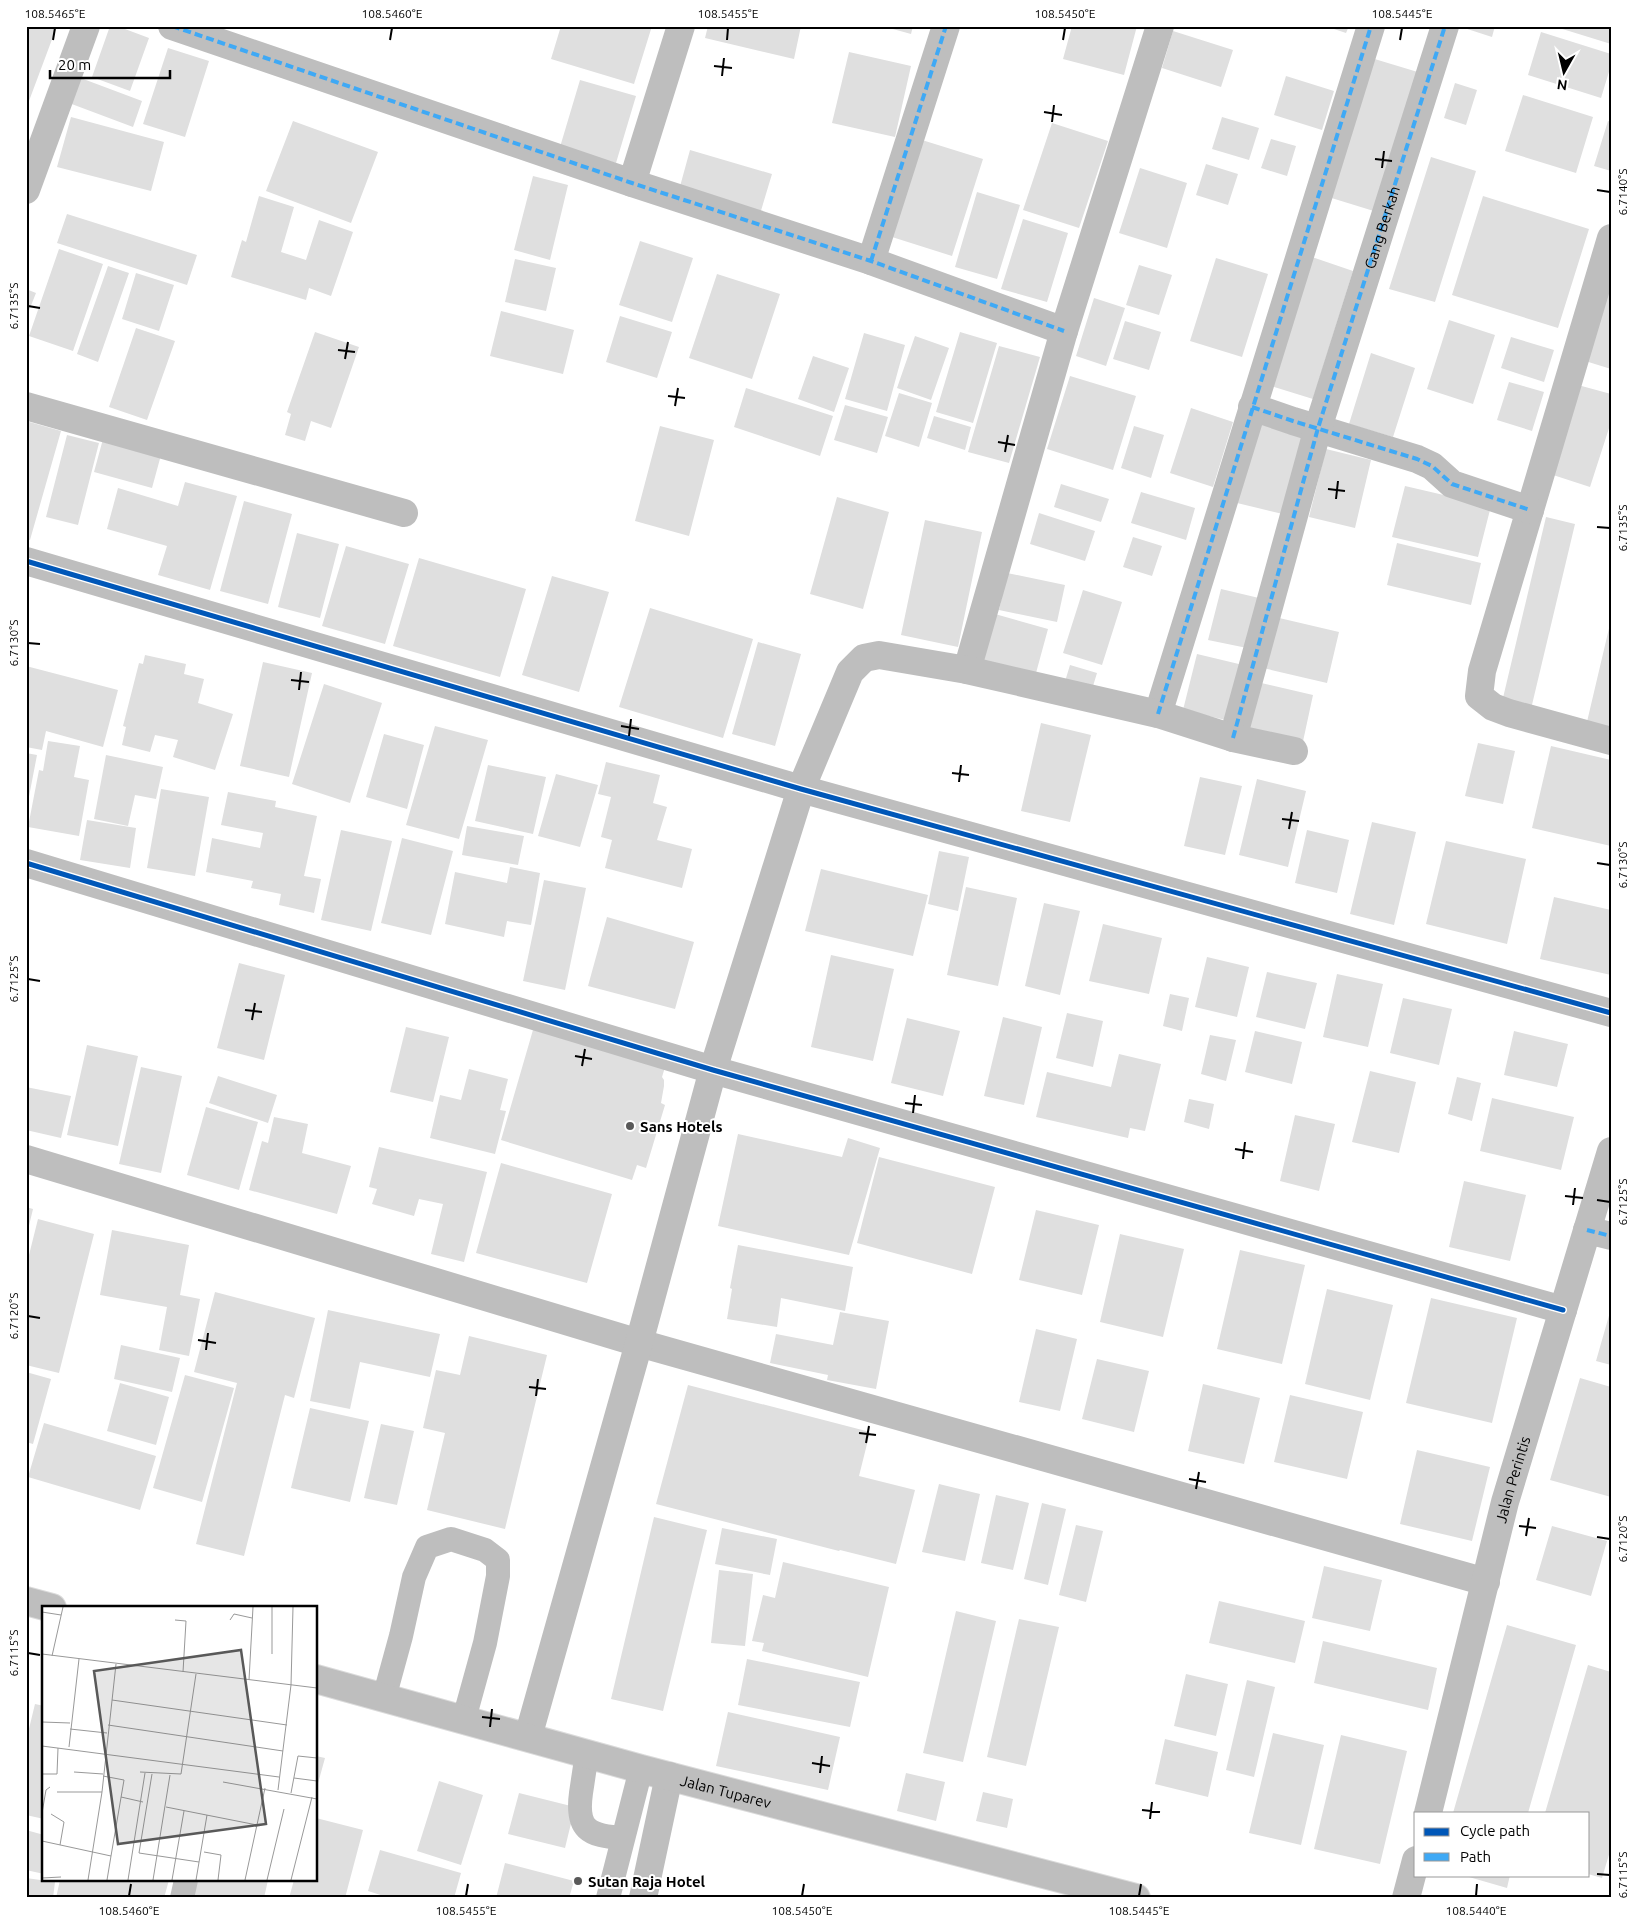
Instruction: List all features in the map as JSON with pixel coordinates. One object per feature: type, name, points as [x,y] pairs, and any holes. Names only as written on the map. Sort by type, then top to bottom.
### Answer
[{"type":"street","points":[[26,190],[86,26]]},
{"type":"street","points":[[172,26],[632,183],[871,262],[1064,331]]},
{"type":"street","points":[[632,183],[681,26]]},
{"type":"street","points":[[871,262],[946,26]]},
{"type":"street","points":[[967,670],[1064,331],[1160,26]]},
{"type":"street","points":[[1158,714],[1371,26]]},
{"type":"street","name":"Gang Berkah","points":[[1233,738],[1318,428],[1445,26]]},
{"type":"street","points":[[1611,238],[1482,671],[1479,696],[1493,707],[1509,713],[1611,741]]},
{"type":"street","points":[[26,406],[404,513]]},
{"type":"street","points":[[1252,407],[1417,459],[1432,466],[1452,484],[1530,510]]},
{"type":"street","points":[[26,560],[801,789],[1611,1013]]},
{"type":"street","points":[[528,1737],[712,1070],[801,789],[850,672],[864,658],[879,655],[967,670],[1158,714],[1233,738],[1294,751]]},
{"type":"street","points":[[26,863],[712,1070],[1563,1310]]},
{"type":"street","name":"Jalan Perintis","points":[[1428,1812],[1505,1502],[1563,1310],[1599,1233],[1611,1150]]},
{"type":"street","points":[[26,1159],[638,1343],[1486,1582]]},
{"type":"street","points":[[26,1601],[45,1606]]},
{"type":"street","name":"Jalan Tuparev","points":[[318,1680],[641,1769],[1136,1898]]},
{"type":"street","points":[[643,1898],[669,1776]]},
{"type":"street","points":[[1406,1898],[1414,1868]]},
{"type":"lane","points":[[384,1698],[401,1636],[414,1576],[427,1547],[451,1539],[485,1550],[498,1560],[498,1576],[485,1643],[464,1719]]},
{"type":"lane","points":[[587,1753],[579,1810],[581,1820],[590,1831],[605,1837],[623,1838]]},
{"type":"lane","points":[[608,1898],[641,1769]]},
{"type":"lane","points":[[182,1898],[186,1882]]},
{"type":"building","points":[[26,26],[57,26],[26,109]]},
{"type":"building","points":[[110,26],[117,26],[149,38],[130,91],[92,77]]},
{"type":"building","points":[[561,26],[652,26],[634,84],[551,59]]},
{"type":"building","points":[[708,26],[801,26],[794,59],[705,38]]},
{"type":"building","points":[[882,26],[913,26],[911,34]]},
{"type":"building","points":[[1072,26],[1137,26],[1124,75],[1063,59]]},
{"type":"building","points":[[1325,26],[1349,26],[1346,33]]},
{"type":"building","points":[[1458,26],[1495,26],[1492,37]]},
{"type":"building","points":[[1611,26],[1611,44],[1556,27]]},
{"type":"building","points":[[1173,31],[1233,50],[1221,87],[1162,68]]},
{"type":"building","points":[[1541,32],[1611,54],[1611,65],[1601,98],[1528,75]]},
{"type":"building","points":[[168,48],[209,61],[185,137],[143,124]]},
{"type":"building","points":[[849,52],[911,66],[895,137],[832,123]]},
{"type":"building","points":[[1368,57],[1421,73],[1377,212],[1325,196]]},
{"type":"building","points":[[1286,76],[1334,91],[1322,130],[1274,115]]},
{"type":"building","points":[[78,77],[142,101],[133,127],[69,103]]},
{"type":"building","points":[[580,80],[636,96],[616,163],[560,147]]},
{"type":"building","points":[[1455,83],[1477,90],[1466,125],[1444,118]]},
{"type":"building","points":[[1523,95],[1593,117],[1576,173],[1505,151]]},
{"type":"building","points":[[71,117],[164,142],[151,191],[57,167]]},
{"type":"building","points":[[1222,117],[1259,128],[1249,160],[1212,149]]},
{"type":"building","points":[[293,121],[378,152],[351,223],[266,191]]},
{"type":"building","points":[[1608,121],[1611,122],[1611,171],[1594,166]]},
{"type":"building","points":[[1052,123],[1108,141],[1079,228],[1023,210]]},
{"type":"building","points":[[1271,139],[1296,146],[1287,176],[1261,168]]},
{"type":"building","points":[[922,140],[983,159],[952,256],[892,237]]},
{"type":"building","points":[[690,150],[772,174],[760,214],[679,190]]},
{"type":"building","points":[[1431,157],[1476,171],[1435,302],[1389,289]]},
{"type":"building","points":[[1206,164],[1238,174],[1228,205],[1196,195]]},
{"type":"building","points":[[1140,168],[1187,183],[1167,248],[1119,233]]},
{"type":"building","points":[[533,176],[568,185],[550,260],[514,250]]},
{"type":"building","points":[[977,192],[1020,205],[997,279],[955,267]]},
{"type":"building","points":[[259,196],[294,207],[281,252],[306,260],[319,220],[353,232],[331,296],[309,288],[306,300],[231,277],[242,240],[246,242]]},
{"type":"building","points":[[1483,196],[1589,229],[1558,328],[1452,295]]},
{"type":"building","points":[[67,214],[197,255],[187,285],[57,243]]},
{"type":"building","points":[[1023,219],[1068,233],[1047,302],[1001,289]]},
{"type":"building","points":[[640,241],[693,258],[672,322],[619,305]]},
{"type":"building","points":[[59,249],[103,264],[73,351],[29,336]]},
{"type":"building","points":[[1312,257],[1353,271],[1313,399],[1271,386]]},
{"type":"building","points":[[1216,258],[1268,274],[1242,357],[1190,341]]},
{"type":"building","points":[[515,259],[556,268],[546,311],[505,302]]},
{"type":"building","points":[[1139,265],[1172,275],[1159,315],[1126,305]]},
{"type":"building","points":[[108,266],[129,273],[98,362],[77,354]]},
{"type":"building","points":[[136,273],[174,285],[159,331],[122,319]]},
{"type":"building","points":[[717,274],[780,294],[752,379],[689,358]]},
{"type":"building","points":[[1611,276],[1611,369],[1582,360]]},
{"type":"building","points":[[26,289],[36,293],[26,318]]},
{"type":"building","points":[[1094,298],[1125,308],[1106,366],[1076,356]]},
{"type":"building","points":[[501,311],[574,330],[563,374],[490,356]]},
{"type":"building","points":[[620,316],[672,332],[657,378],[606,362]]},
{"type":"building","points":[[1449,320],[1495,335],[1473,404],[1427,389]]},
{"type":"building","points":[[1125,321],[1161,332],[1149,370],[1113,359]]},
{"type":"building","points":[[136,328],[175,341],[147,420],[109,407]]},
{"type":"building","points":[[315,332],[359,347],[331,428],[311,421],[305,441],[285,435],[291,414],[287,412]]},
{"type":"building","points":[[960,332],[997,343],[973,423],[936,412]]},
{"type":"building","points":[[864,333],[905,345],[887,411],[845,399]]},
{"type":"building","points":[[915,336],[949,348],[931,400],[897,388]]},
{"type":"building","points":[[1511,337],[1554,350],[1544,382],[1501,368]]},
{"type":"building","points":[[999,346],[1040,357],[1009,463],[968,452]]},
{"type":"building","points":[[1371,353],[1415,368],[1393,437],[1349,424]]},
{"type":"building","points":[[813,356],[849,368],[834,412],[798,399]]},
{"type":"building","points":[[1070,376],[1136,396],[1113,470],[1047,449]]},
{"type":"building","points":[[1509,382],[1544,392],[1532,431],[1497,420]]},
{"type":"building","points":[[1578,385],[1611,394],[1611,422],[1590,487],[1550,474]]},
{"type":"building","points":[[746,388],[833,416],[820,456],[734,427]]},
{"type":"building","points":[[899,393],[932,403],[919,447],[885,436]]},
{"type":"building","points":[[845,405],[888,417],[877,453],[834,440]]},
{"type":"building","points":[[1191,408],[1233,422],[1213,487],[1170,473]]},
{"type":"building","points":[[934,416],[971,427],[965,450],[927,438]]},
{"type":"building","points":[[26,421],[61,431],[30,540],[26,539]]},
{"type":"building","points":[[1255,422],[1307,434],[1287,515],[1237,503]]},
{"type":"building","points":[[660,426],[714,440],[689,536],[635,521]]},
{"type":"building","points":[[1134,426],[1164,435],[1151,478],[1121,468]]},
{"type":"building","points":[[67,435],[99,443],[78,525],[46,517]]},
{"type":"building","points":[[103,439],[161,455],[152,488],[94,472]]},
{"type":"building","points":[[1326,449],[1371,460],[1355,528],[1309,517]]},
{"type":"building","points":[[185,482],[237,496],[210,590],[158,575],[167,546],[107,529],[118,488],[178,506]]},
{"type":"building","points":[[1061,484],[1109,499],[1101,522],[1054,507]]},
{"type":"building","points":[[1405,486],[1491,506],[1478,557],[1392,537]]},
{"type":"building","points":[[1141,492],[1195,508],[1186,540],[1131,523]]},
{"type":"building","points":[[837,497],[889,512],[863,609],[810,594]]},
{"type":"building","points":[[244,501],[292,514],[268,604],[220,591]]},
{"type":"building","points":[[1039,513],[1095,531],[1085,561],[1030,544]]},
{"type":"building","points":[[1546,517],[1575,524],[1531,709],[1502,702]]},
{"type":"building","points":[[925,520],[982,532],[958,647],[901,635]]},
{"type":"building","points":[[297,533],[339,544],[320,618],[278,607]]},
{"type":"building","points":[[1133,537],[1162,546],[1152,576],[1123,567]]},
{"type":"building","points":[[1397,543],[1481,563],[1471,605],[1387,585]]},
{"type":"building","points":[[346,546],[409,564],[385,644],[322,626]]},
{"type":"building","points":[[419,558],[526,589],[500,677],[393,646]]},
{"type":"building","points":[[1007,573],[1065,585],[1057,622],[999,610]]},
{"type":"building","points":[[552,576],[609,592],[579,692],[522,675]]},
{"type":"building","points":[[1221,589],[1259,598],[1247,648],[1208,640]]},
{"type":"building","points":[[1083,590],[1122,602],[1102,665],[1063,653]]},
{"type":"building","points":[[650,608],[753,639],[723,738],[619,707]]},
{"type":"building","points":[[995,614],[1048,629],[1033,684],[980,670]]},
{"type":"building","points":[[1275,617],[1339,632],[1327,683],[1263,668]]},
{"type":"building","points":[[1611,624],[1611,732],[1586,726]]},
{"type":"building","points":[[758,642],[801,654],[775,746],[732,734]]},
{"type":"building","points":[[1197,654],[1243,665],[1230,721],[1183,710]]},
{"type":"building","points":[[145,655],[186,664],[184,674],[204,679],[198,703],[233,714],[215,770],[173,757],[178,740],[155,735],[150,752],[122,745],[126,727],[123,726],[139,663],[143,664]]},
{"type":"building","points":[[263,662],[312,673],[289,777],[240,766]]},
{"type":"building","points":[[1070,665],[1097,673],[1090,696],[1063,688]]},
{"type":"building","points":[[26,666],[118,690],[103,747],[46,731],[42,750],[26,747]]},
{"type":"building","points":[[1257,682],[1313,695],[1302,746],[1245,732]]},
{"type":"building","points":[[324,684],[382,703],[350,803],[292,784]]},
{"type":"building","points":[[1041,723],[1091,735],[1070,822],[1021,811]]},
{"type":"building","points":[[435,726],[488,740],[459,839],[406,825]]},
{"type":"building","points":[[384,734],[424,745],[407,809],[366,797]]},
{"type":"building","points":[[48,741],[80,746],[74,777],[89,780],[79,836],[28,827],[39,770],[43,771]]},
{"type":"building","points":[[1478,743],[1515,751],[1503,804],[1465,796]]},
{"type":"building","points":[[1551,746],[1611,760],[1611,846],[1532,828]]},
{"type":"building","points":[[26,753],[37,755],[27,807],[26,807]]},
{"type":"building","points":[[106,755],[163,767],[156,799],[135,795],[128,826],[94,819]]},
{"type":"building","points":[[606,762],[660,775],[653,803],[667,807],[657,840],[692,849],[682,888],[605,868],[612,840],[601,837],[611,797],[598,794]]},
{"type":"building","points":[[488,765],[546,777],[533,834],[475,821]]},
{"type":"building","points":[[556,774],[598,785],[580,847],[538,836]]},
{"type":"building","points":[[1200,777],[1242,786],[1225,855],[1184,846]]},
{"type":"building","points":[[1257,779],[1306,791],[1288,867],[1239,855]]},
{"type":"building","points":[[161,789],[209,797],[195,876],[147,868]]},
{"type":"building","points":[[228,792],[276,801],[275,807],[317,816],[304,876],[321,879],[314,913],[279,905],[281,894],[251,888],[253,881],[206,872],[212,838],[260,848],[263,833],[221,825]]},
{"type":"building","points":[[87,820],[136,828],[130,868],[80,860]]},
{"type":"building","points":[[1372,822],[1416,832],[1394,925],[1350,914]]},
{"type":"building","points":[[467,826],[524,836],[518,865],[462,855]]},
{"type":"building","points":[[341,830],[392,841],[371,931],[321,920]]},
{"type":"building","points":[[1307,830],[1349,840],[1337,893],[1295,883]]},
{"type":"building","points":[[402,838],[453,851],[431,935],[381,923]]},
{"type":"building","points":[[1446,841],[1526,859],[1507,944],[1426,924]]},
{"type":"building","points":[[939,851],[969,857],[958,911],[928,904]]},
{"type":"building","points":[[510,867],[540,873],[531,925],[507,921],[504,937],[445,924],[455,872],[507,883]]},
{"type":"building","points":[[821,869],[928,895],[913,956],[805,931]]},
{"type":"building","points":[[544,880],[586,888],[565,990],[523,981]]},
{"type":"building","points":[[966,887],[1017,898],[998,986],[947,975]]},
{"type":"building","points":[[1554,897],[1611,910],[1611,975],[1540,959]]},
{"type":"building","points":[[1044,903],[1080,911],[1060,995],[1025,986]]},
{"type":"building","points":[[607,917],[694,942],[675,1009],[588,986]]},
{"type":"building","points":[[1103,924],[1162,938],[1149,994],[1089,981]]},
{"type":"building","points":[[831,955],[894,969],[873,1061],[811,1047]]},
{"type":"building","points":[[1207,957],[1249,967],[1237,1017],[1195,1007]]},
{"type":"building","points":[[239,963],[285,975],[264,1060],[217,1048]]},
{"type":"building","points":[[1267,972],[1317,983],[1305,1029],[1256,1017]]},
{"type":"building","points":[[1337,974],[1383,984],[1368,1047],[1323,1037]]},
{"type":"building","points":[[1170,994],[1189,998],[1182,1031],[1163,1026]]},
{"type":"building","points":[[1403,998],[1452,1009],[1439,1065],[1390,1053]]},
{"type":"building","points":[[1067,1013],[1103,1021],[1093,1067],[1056,1058]]},
{"type":"building","points":[[1003,1017],[1042,1027],[1024,1105],[984,1096]]},
{"type":"building","points":[[907,1018],[960,1031],[943,1096],[891,1083]]},
{"type":"building","points":[[535,1023],[666,1064],[662,1077],[664,1086],[661,1103],[665,1105],[646,1168],[637,1165],[632,1180],[501,1140]]},
{"type":"building","points":[[406,1027],[449,1037],[433,1102],[390,1092]]},
{"type":"building","points":[[1255,1031],[1302,1042],[1292,1084],[1245,1072]]},
{"type":"building","points":[[1514,1031],[1568,1044],[1557,1087],[1504,1075]]},
{"type":"building","points":[[1210,1035],[1236,1040],[1226,1081],[1201,1074]]},
{"type":"building","points":[[87,1045],[138,1056],[118,1146],[67,1135]]},
{"type":"building","points":[[1119,1054],[1161,1064],[1145,1131],[1130,1128],[1128,1138],[1036,1117],[1047,1072],[1111,1087]]},
{"type":"building","points":[[141,1067],[182,1076],[161,1173],[119,1164]]},
{"type":"building","points":[[469,1069],[508,1079],[500,1110],[506,1111],[495,1154],[430,1138],[440,1095],[461,1100]]},
{"type":"building","points":[[1370,1071],[1416,1082],[1399,1153],[1352,1142]]},
{"type":"building","points":[[218,1076],[277,1095],[268,1123],[209,1103]]},
{"type":"building","points":[[1457,1077],[1481,1083],[1472,1121],[1448,1114]]},
{"type":"building","points":[[26,1087],[71,1096],[61,1138],[26,1130]]},
{"type":"building","points":[[1492,1098],[1574,1117],[1561,1170],[1480,1151]]},
{"type":"building","points":[[1189,1099],[1214,1104],[1209,1129],[1184,1122]]},
{"type":"building","points":[[206,1107],[258,1122],[239,1190],[187,1175]]},
{"type":"building","points":[[1295,1115],[1335,1124],[1319,1191],[1280,1181]]},
{"type":"building","points":[[274,1117],[308,1124],[302,1153],[351,1166],[337,1214],[249,1190],[262,1141],[268,1143]]},
{"type":"building","points":[[738,1134],[842,1157],[848,1138],[880,1148],[849,1255],[718,1226]]},
{"type":"building","points":[[379,1147],[487,1172],[464,1262],[431,1254],[443,1204],[419,1199],[414,1216],[372,1204],[377,1189],[369,1187]]},
{"type":"building","points":[[879,1157],[995,1187],[972,1274],[857,1243]]},
{"type":"building","points":[[501,1163],[612,1194],[587,1283],[476,1253]]},
{"type":"building","points":[[1464,1181],[1526,1195],[1510,1261],[1449,1247]]},
{"type":"building","points":[[26,1207],[33,1209],[27,1234],[26,1234]]},
{"type":"building","points":[[1036,1210],[1099,1225],[1082,1295],[1019,1280]]},
{"type":"building","points":[[38,1219],[94,1234],[59,1373],[26,1365],[26,1267]]},
{"type":"building","points":[[112,1230],[189,1245],[180,1295],[200,1299],[189,1356],[159,1350],[167,1307],[100,1295]]},
{"type":"building","points":[[1120,1234],[1184,1249],[1163,1337],[1100,1322]]},
{"type":"building","points":[[738,1245],[853,1267],[845,1311],[781,1298],[777,1327],[727,1319],[732,1289],[730,1288]]},
{"type":"building","points":[[1240,1250],[1305,1265],[1282,1364],[1217,1349]]},
{"type":"building","points":[[1327,1289],[1393,1305],[1370,1400],[1305,1384]]},
{"type":"building","points":[[215,1292],[315,1318],[294,1398],[285,1395],[244,1556],[196,1544],[237,1383],[194,1372]]},
{"type":"building","points":[[1431,1298],[1517,1318],[1492,1423],[1406,1403]]},
{"type":"building","points":[[328,1310],[440,1334],[430,1377],[360,1362],[350,1409],[310,1401]]},
{"type":"building","points":[[840,1312],[889,1321],[876,1389],[827,1380],[828,1375],[770,1363],[776,1334],[833,1345]]},
{"type":"building","points":[[1611,1312],[1611,1365],[1596,1361]]},
{"type":"building","points":[[1036,1329],[1077,1339],[1060,1411],[1019,1402]]},
{"type":"building","points":[[469,1336],[547,1355],[505,1529],[427,1510],[445,1433],[423,1428],[436,1370],[460,1375]]},
{"type":"building","points":[[121,1345],[180,1358],[172,1392],[114,1379]]},
{"type":"building","points":[[1097,1359],[1149,1371],[1134,1432],[1082,1419]]},
{"type":"building","points":[[26,1372],[51,1379],[33,1444],[26,1442]]},
{"type":"building","points":[[185,1375],[234,1388],[202,1502],[153,1488]]},
{"type":"building","points":[[1580,1378],[1611,1387],[1611,1497],[1550,1480]]},
{"type":"building","points":[[120,1383],[169,1397],[156,1445],[107,1431]]},
{"type":"building","points":[[1203,1384],[1260,1398],[1244,1464],[1188,1451]]},
{"type":"building","points":[[688,1385],[870,1432],[859,1476],[915,1490],[896,1564],[656,1504]]},
{"type":"building","points":[[1290,1395],[1363,1412],[1347,1479],[1274,1462]]},
{"type":"building","points":[[310,1408],[369,1421],[350,1502],[291,1488]]},
{"type":"building","points":[[44,1423],[156,1456],[140,1510],[28,1477]]},
{"type":"building","points":[[381,1424],[414,1431],[397,1505],[364,1498]]},
{"type":"building","points":[[1417,1450],[1490,1467],[1472,1541],[1400,1524]]},
{"type":"building","points":[[939,1484],[980,1494],[965,1561],[922,1552]]},
{"type":"building","points":[[996,1495],[1029,1503],[1013,1570],[981,1563]]},
{"type":"building","points":[[1042,1503],[1066,1509],[1048,1585],[1024,1579]]},
{"type":"building","points":[[654,1517],[707,1530],[663,1711],[611,1699]]},
{"type":"building","points":[[1076,1525],[1103,1531],[1086,1602],[1059,1595]]},
{"type":"building","points":[[1552,1526],[1607,1541],[1591,1596],[1536,1580]]},
{"type":"building","points":[[722,1528],[777,1539],[770,1575],[715,1564]]},
{"type":"building","points":[[783,1562],[889,1587],[868,1677],[762,1651],[764,1643],[752,1641],[763,1595],[775,1598]]},
{"type":"building","points":[[1324,1566],[1382,1580],[1370,1631],[1312,1618]]},
{"type":"building","points":[[719,1570],[753,1574],[745,1646],[711,1643]]},
{"type":"building","points":[[1219,1601],[1305,1621],[1295,1663],[1209,1643]]},
{"type":"building","points":[[956,1611],[996,1621],[963,1762],[923,1753]]},
{"type":"building","points":[[1019,1619],[1059,1627],[1026,1766],[987,1757]]},
{"type":"building","points":[[1507,1625],[1576,1645],[1528,1812],[1453,1812]]},
{"type":"building","points":[[1323,1641],[1437,1668],[1428,1710],[1314,1683]]},
{"type":"building","points":[[747,1659],[860,1682],[850,1727],[738,1705]]},
{"type":"building","points":[[1588,1665],[1611,1672],[1611,1848],[1602,1878],[1590,1875],[1590,1812],[1545,1812]]},
{"type":"building","points":[[1186,1674],[1228,1684],[1216,1736],[1174,1726]]},
{"type":"building","points":[[1247,1680],[1275,1687],[1254,1777],[1226,1770]]},
{"type":"building","points":[[35,1704],[42,1706],[42,1819],[26,1815],[26,1741]]},
{"type":"building","points":[[728,1712],[840,1737],[828,1790],[716,1766]]},
{"type":"building","points":[[1273,1733],[1324,1745],[1301,1845],[1249,1833]]},
{"type":"building","points":[[1341,1735],[1407,1751],[1380,1864],[1314,1849]]},
{"type":"building","points":[[1165,1739],[1218,1752],[1208,1797],[1155,1784]]},
{"type":"building","points":[[318,1756],[325,1758],[318,1783]]},
{"type":"building","points":[[906,1773],[945,1782],[936,1821],[897,1811]]},
{"type":"building","points":[[439,1781],[483,1795],[461,1865],[417,1851]]},
{"type":"building","points":[[983,1792],[1013,1799],[1007,1828],[976,1821]]},
{"type":"building","points":[[519,1793],[575,1807],[565,1848],[508,1834]]},
{"type":"building","points":[[318,1819],[363,1830],[345,1898],[289,1898],[293,1882],[318,1882]]},
{"type":"building","points":[[26,1830],[42,1834],[42,1874],[26,1870]]},
{"type":"building","points":[[380,1850],[461,1873],[454,1898],[390,1898],[368,1891]]},
{"type":"building","points":[[505,1863],[574,1881],[569,1898],[496,1898]]},
{"type":"building","points":[[1465,1876],[1510,1876],[1507,1888]]},
{"type":"building","points":[[26,1878],[42,1880],[42,1882],[55,1882],[53,1898],[26,1898]]},
{"type":"building","points":[[60,1882],[168,1882],[164,1898],[56,1898]]},
{"type":"building","points":[[196,1882],[268,1882],[264,1898],[192,1898]]},
{"type":"marked path","points":[[172,26],[632,183],[871,261],[1064,331]]},
{"type":"marked path","points":[[871,261],[946,26]]},
{"type":"marked path","points":[[1158,714],[1371,26]]},
{"type":"marked path","points":[[1233,738],[1318,428],[1445,26]]},
{"type":"marked path","points":[[1252,407],[1417,459],[1432,466],[1452,484],[1530,510]]},
{"type":"marked path","points":[[1587,1230],[1611,1236]]},
{"type":"cycle path","points":[[26,561],[801,789],[1611,1013]]},
{"type":"cycle path","points":[[26,863],[713,1070],[1563,1310]]},
{"type":"place","name":"Sans Hotels","points":[[630,1126]]},
{"type":"place","name":"Sutan Raja Hotel","points":[[578,1881]]}]
